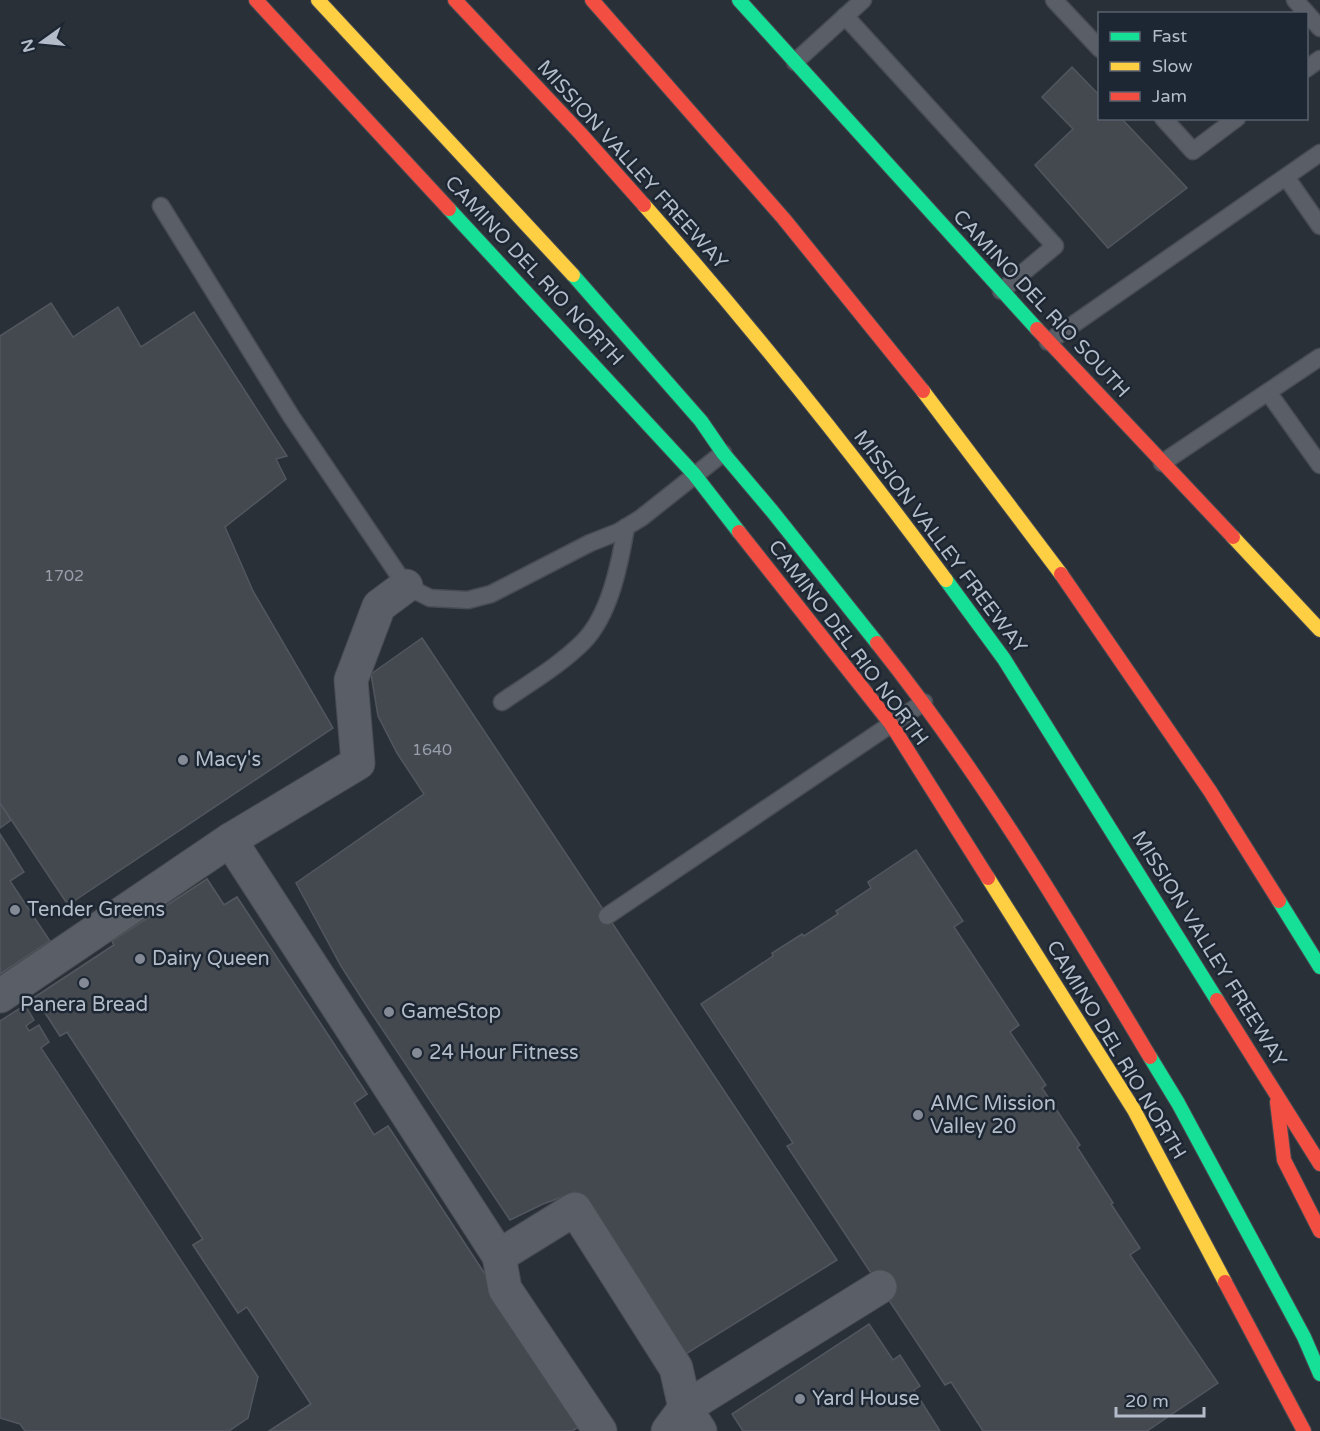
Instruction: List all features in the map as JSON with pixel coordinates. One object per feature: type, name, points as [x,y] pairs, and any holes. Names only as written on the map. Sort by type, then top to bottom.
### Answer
[{"type":"main road","name":"CAMINO DEL RIO NORTH","points":[[256,0],[694,474],[891,724],[1134,1110],[1304,1431]]},
{"type":"main road","name":"CAMINO DEL RIO NORTH","points":[[318,0],[555,255],[701,421],[723,453],[924,702],[1054,897],[1178,1103],[1304,1337],[1320,1374]]},
{"type":"main road","name":"MISSION VALLEY FREEWAY","points":[[455,0],[659,222],[771,354],[879,489],[1004,659],[1320,1164]]},
{"type":"main road","points":[[592,0],[784,219],[915,380],[1036,539],[1210,791],[1320,967]]},
{"type":"main road","name":"CAMINO DEL RIO SOUTH","points":[[739,0],[1000,291],[1320,630]]},
{"type":"main road","points":[[1275,1091],[1284,1161],[1320,1231]]},
{"type":"street","points":[[0,996],[230,840],[358,763],[351,680],[379,606],[406,586]]},
{"type":"street","points":[[230,840],[499,1256],[505,1289],[600,1431]]},
{"type":"street","points":[[499,1256],[575,1209],[676,1368],[684,1423],[880,1287]]},
{"type":"lane","points":[[795,62],[863,0]]},
{"type":"lane","points":[[1054,0],[1098,47]]},
{"type":"lane","points":[[1295,0],[1306,12]]},
{"type":"lane","points":[[1308,15],[1320,28]]},
{"type":"lane","points":[[845,16],[1055,246],[1000,291]]},
{"type":"lane","points":[[1165,120],[1193,151],[1234,120]]},
{"type":"lane","points":[[1048,342],[1320,153]]},
{"type":"lane","points":[[1286,177],[1320,226]]},
{"type":"lane","points":[[161,206],[291,416],[406,586],[430,598],[468,600],[491,594],[641,518],[723,453]]},
{"type":"lane","points":[[1162,463],[1320,357]]},
{"type":"lane","points":[[1268,392],[1320,465]]},
{"type":"lane","points":[[502,702],[555,666],[585,640],[605,607],[619,564],[626,527]]},
{"type":"lane","points":[[608,916],[924,702]]},
{"type":"building","points":[[1072,67],[1098,94],[1098,120],[1123,120],[1187,188],[1108,248],[1035,165],[1073,129],[1042,97]]},
{"type":"building","points":[[51,303],[73,337],[118,307],[141,347],[194,312],[287,456],[276,459],[286,479],[225,527],[253,591],[333,728],[68,905],[0,803],[0,336]]},
{"type":"building","points":[[422,638],[837,1260],[681,1357],[576,1192],[543,1204],[510,1220],[341,966],[296,883],[424,794],[397,753],[378,716],[371,674]]},
{"type":"building","points":[[0,803],[11,820],[0,828]]},
{"type":"building","name":"Tender Greens","points":[[0,834],[24,872],[10,881],[50,941],[0,974]]},
{"type":"building","name":"AMC Mission Valley 20","points":[[916,850],[963,921],[954,927],[1019,1025],[1010,1032],[1046,1085],[1042,1088],[1080,1145],[1077,1147],[1140,1248],[1130,1255],[1218,1383],[1147,1431],[983,1431],[951,1382],[945,1385],[787,1146],[793,1143],[701,1004],[773,956],[772,953],[838,914],[836,911],[871,888],[868,882]]},
{"type":"building","points":[[207,879],[224,905],[237,897],[367,1094],[354,1103],[374,1135],[388,1126],[583,1424],[572,1431],[269,1431],[311,1404],[247,1307],[238,1313],[193,1245],[203,1239],[67,1032],[60,1036],[35,997],[114,945],[112,941]]},
{"type":"building","points":[[207,879],[224,905],[237,897],[367,1094],[354,1103],[374,1135],[388,1126],[583,1424],[572,1431],[269,1431],[311,1404],[247,1307],[238,1313],[193,1245],[203,1239],[67,1032],[60,1036],[35,997],[114,945],[112,941]]},
{"type":"building","points":[[25,1005],[34,1020],[26,1026],[29,1031],[39,1025],[49,1042],[41,1048],[258,1377],[248,1418],[229,1431],[25,1431],[20,1424],[0,1418],[0,1021]]},
{"type":"building","points":[[869,1324],[893,1360],[900,1355],[920,1386],[914,1390],[940,1431],[743,1431],[732,1414]]},
{"type":"traffic: fast","points":[[739,0],[1037,329]]},
{"type":"traffic: fast","points":[[449,209],[694,474],[739,532]]},
{"type":"traffic: fast","points":[[573,275],[701,421],[723,453],[877,643]]},
{"type":"traffic: fast","points":[[946,580],[1004,659],[1217,1000]]},
{"type":"traffic: fast","points":[[1279,901],[1320,967]]},
{"type":"traffic: fast","points":[[1150,1057],[1178,1103],[1304,1337],[1320,1374]]},
{"type":"traffic: slow","points":[[318,0],[573,275]]},
{"type":"traffic: slow","points":[[644,205],[799,389],[946,580]]},
{"type":"traffic: slow","points":[[923,391],[1061,574]]},
{"type":"traffic: slow","points":[[1233,537],[1320,630]]},
{"type":"traffic: slow","points":[[988,878],[1134,1110],[1225,1282]]},
{"type":"traffic: jam","points":[[256,0],[449,209]]},
{"type":"traffic: jam","points":[[455,0],[644,205]]},
{"type":"traffic: jam","points":[[592,0],[784,219],[923,391]]},
{"type":"traffic: jam","points":[[1037,329],[1233,537]]},
{"type":"traffic: jam","points":[[739,532],[891,724],[988,878]]},
{"type":"traffic: jam","points":[[1061,574],[1210,791],[1279,901]]},
{"type":"traffic: jam","points":[[877,643],[915,692],[986,793],[1150,1057]]},
{"type":"traffic: jam","points":[[1217,1000],[1320,1164]]},
{"type":"traffic: jam","points":[[1277,1102],[1284,1160],[1320,1231]]},
{"type":"traffic: jam","points":[[1225,1282],[1304,1431]]},
{"type":"place","name":"Macy's","points":[[183,760]]},
{"type":"place","name":"Tender Greens","points":[[15,910]]},
{"type":"place","name":"Dairy Queen","points":[[140,959]]},
{"type":"place","name":"Panera Bread","points":[[84,983]]},
{"type":"place","name":"GameStop","points":[[389,1012]]},
{"type":"place","name":"24 Hour Fitness","points":[[417,1053]]},
{"type":"place","name":"AMC Mission Valley 20","points":[[918,1115]]},
{"type":"place","name":"Yard House","points":[[800,1399]]}]
